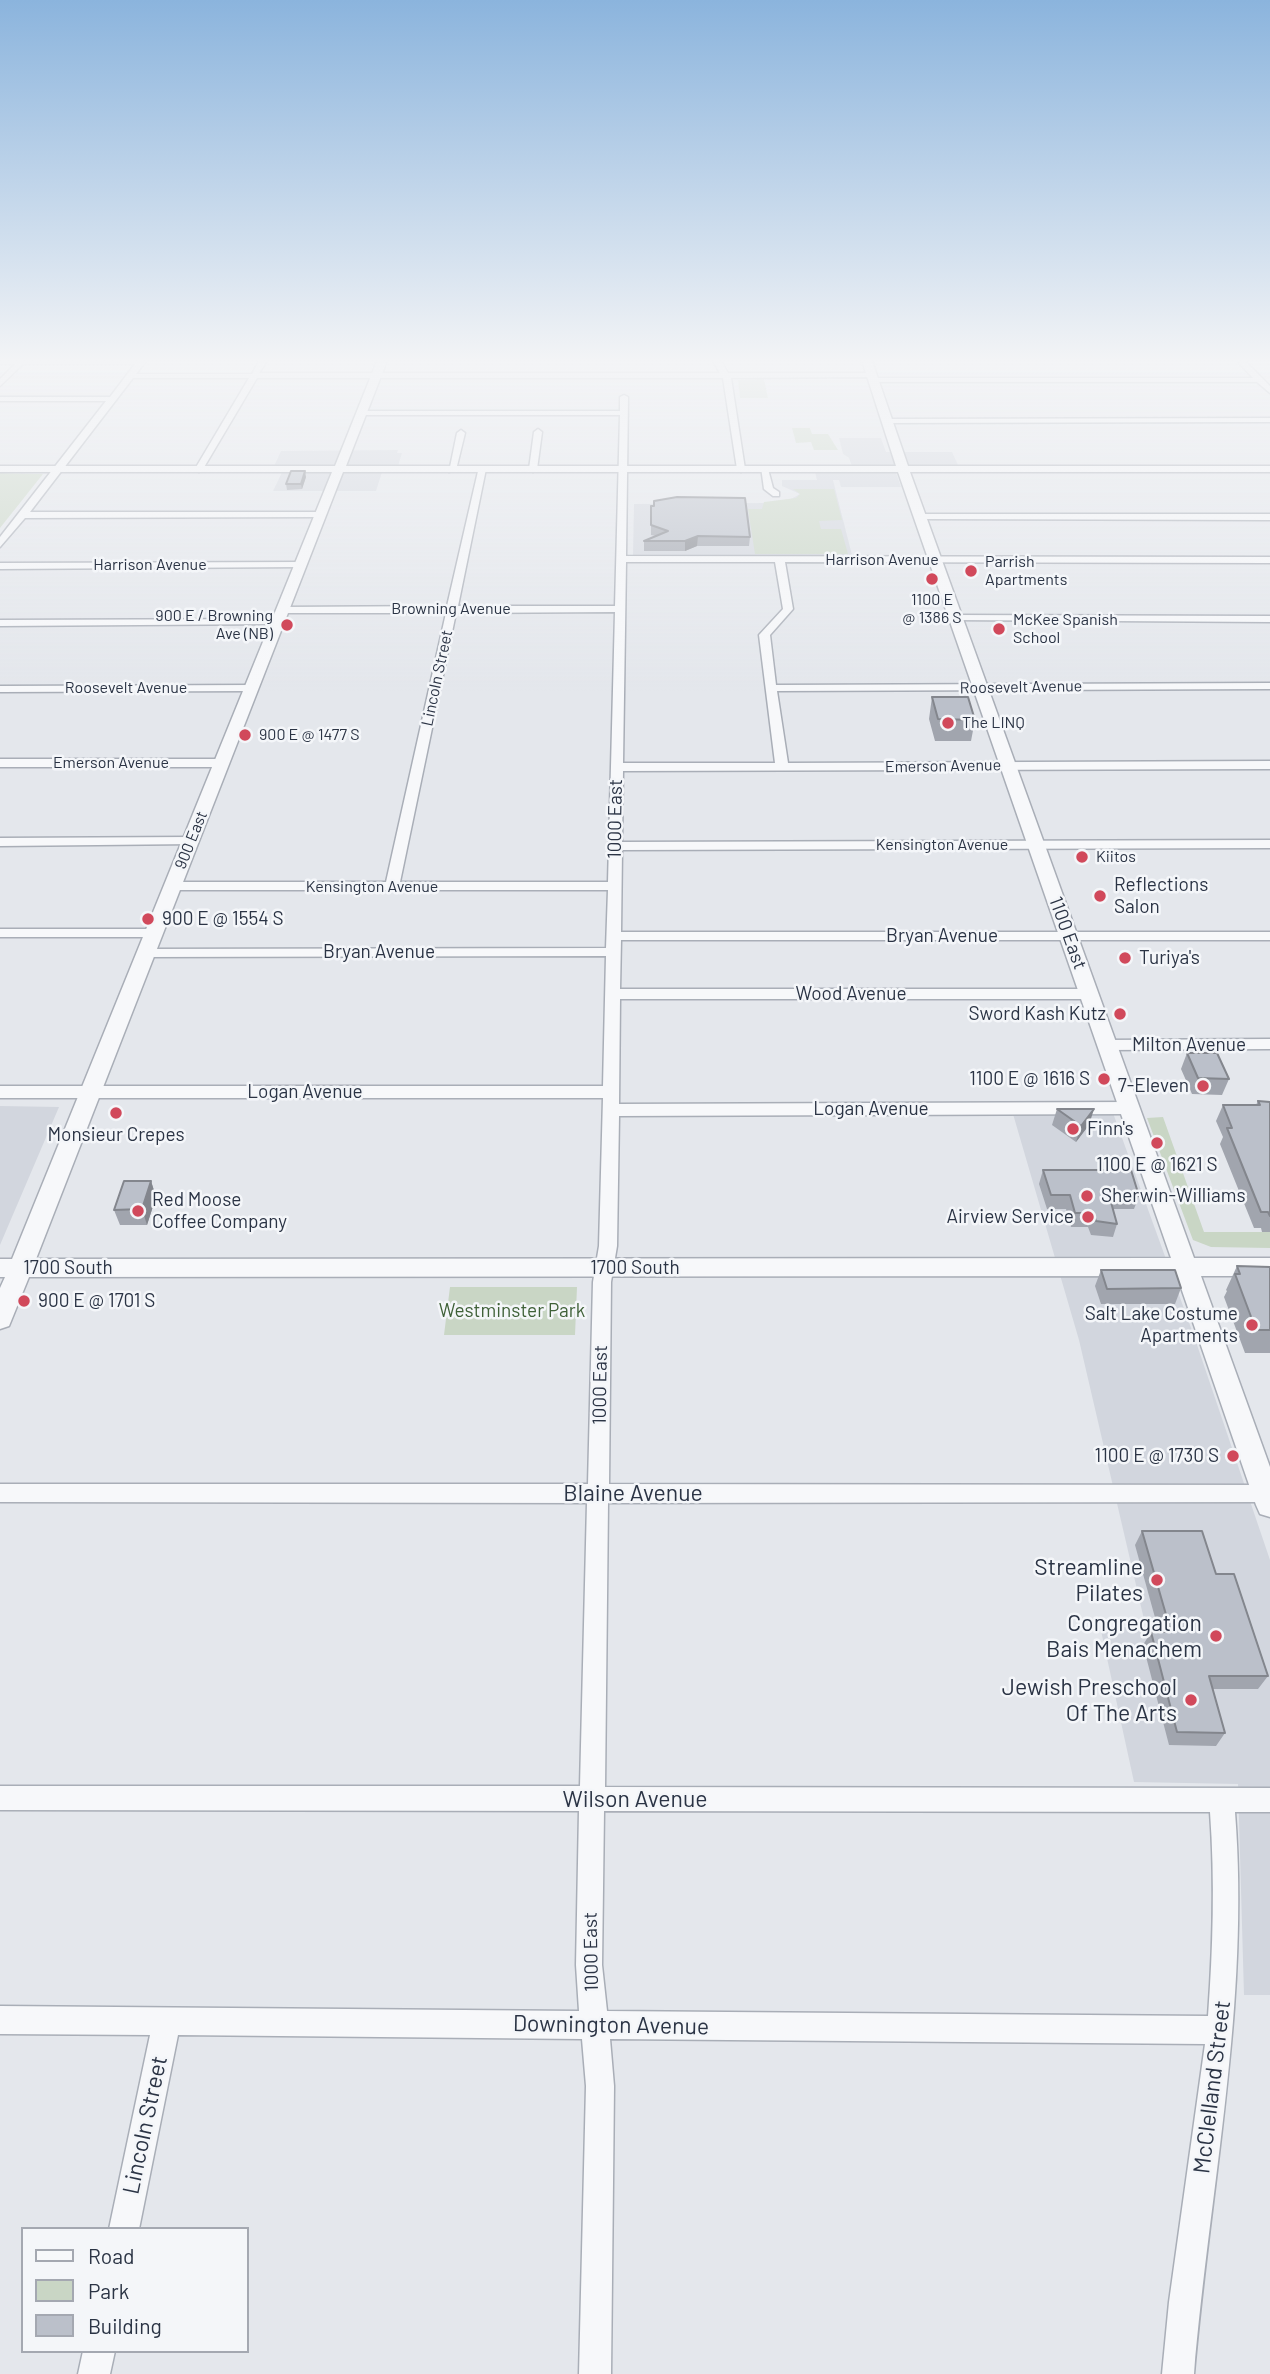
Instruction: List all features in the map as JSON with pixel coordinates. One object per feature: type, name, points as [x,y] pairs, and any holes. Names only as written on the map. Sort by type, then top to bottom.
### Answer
[{"type":"street","points":[[0,544],[56,472]]},
{"type":"street","name":"900 East","points":[[0,1319],[10,1268],[90,1092],[338,472]]},
{"type":"street","name":"Lincoln Street","points":[[392,887],[482,472]]},
{"type":"street","name":"1000 East","points":[[595,2374],[600,2086],[589,1965],[602,1282],[606,1268],[611,1101],[623,472]]},
{"type":"street","points":[[765,472],[768,489],[776,494]]},
{"type":"street","name":"1100 East","points":[[904,472],[1267,1492]]},
{"type":"street","points":[[23,515],[320,515]]},
{"type":"street","points":[[920,517],[1270,517]]},
{"type":"street","name":"Harrison Avenue","points":[[620,559],[1270,561]]},
{"type":"street","points":[[780,560],[788,609],[764,635],[782,767]]},
{"type":"street","name":"Harrison Avenue","points":[[0,566],[300,565]]},
{"type":"street","name":"Browning Avenue","points":[[0,623],[452,609],[619,609]]},
{"type":"street","points":[[956,618],[1270,618]]},
{"type":"street","name":"Roosevelt Avenue","points":[[771,688],[1270,686]]},
{"type":"street","name":"Roosevelt Avenue","points":[[0,689],[251,688]]},
{"type":"street","name":"Emerson Avenue","points":[[0,763],[222,763]]},
{"type":"street","name":"Emerson Avenue","points":[[616,767],[1270,765]]},
{"type":"street","points":[[0,842],[190,841]]},
{"type":"street","name":"Kensington Avenue","points":[[614,846],[1270,844]]},
{"type":"street","name":"Kensington Avenue","points":[[173,886],[614,887]]},
{"type":"street","name":"Bryan Avenue","points":[[0,933],[150,943],[613,944],[1069,936],[1270,936]]},
{"type":"street","name":"Wood Avenue","points":[[612,994],[1090,994]]},
{"type":"street","name":"Milton Avenue","points":[[1108,1045],[1270,1044]]},
{"type":"street","name":"Logan Avenue","points":[[0,1092],[1131,1108]]},
{"type":"street","name":"1700 South","points":[[10,1268],[1270,1267]]},
{"type":"street","name":"Blaine Avenue","points":[[0,1493],[1267,1492]]},
{"type":"street","name":"Wilson Avenue","points":[[0,1798],[1270,1800]]},
{"type":"street","name":"McClelland Street","points":[[1178,2374],[1181,2323],[1221,2030],[1226,1957],[1225,1829],[1222,1800]]},
{"type":"street","name":"Downington Avenue","points":[[0,2020],[1221,2030]]},
{"type":"street","name":"Lincoln Street","points":[[124,2227],[167,2021]]},
{"type":"street","points":[[94,2374],[99,2353]]},
{"type":"shaded area","points":[[282,472],[382,472],[376,491],[273,491]]},
{"type":"shaded area","points":[[815,472],[896,472],[901,487],[841,487],[839,480],[833,480],[852,555],[633,555],[634,504],[787,501],[800,494],[782,486],[782,480],[817,480]]},
{"type":"shaded area","points":[[0,1106],[59,1107],[0,1245]]},
{"type":"shaded area","points":[[1113,1113],[1195,1339],[1270,1560],[1270,1995],[1244,1995],[1238,1784],[1134,1782],[1100,1626],[1146,1628],[1079,1340],[1013,1114]]},
{"type":"green space","points":[[0,473],[43,474],[0,528]]},
{"type":"green space","points":[[793,489],[834,489],[842,520],[819,521],[821,529],[841,529],[848,554],[755,554],[748,509],[762,509],[764,502],[796,498],[800,494]]},
{"type":"green space","points":[[1163,1117],[1204,1232],[1270,1232],[1270,1248],[1211,1247],[1193,1240],[1147,1118]]},
{"type":"green space","name":"Westminster Park","points":[[450,1287],[577,1287],[575,1335],[444,1335]]},
{"type":"building","points":[[291,472],[305,472],[301,484],[286,484]]},
{"type":"building","points":[[677,497],[745,498],[750,537],[698,536],[685,541],[644,541],[668,531],[651,525],[651,506],[654,506],[654,501]]},
{"type":"building","points":[[932,697],[968,697],[975,720],[938,719]]},
{"type":"building","points":[[1187,1053],[1217,1053],[1229,1079],[1198,1078]]},
{"type":"building","points":[[1258,1101],[1270,1102],[1270,1216],[1268,1212],[1261,1212],[1227,1128],[1232,1128],[1223,1105],[1260,1105]]},
{"type":"building","points":[[1057,1109],[1094,1109],[1081,1126]]},
{"type":"building","points":[[1043,1170],[1131,1170],[1139,1196],[1109,1195],[1117,1224],[1096,1221],[1093,1213],[1075,1213],[1070,1195],[1051,1195]]},
{"type":"building","points":[[124,1181],[151,1181],[142,1209],[114,1210]]},
{"type":"building","points":[[1237,1266],[1270,1267],[1270,1330],[1256,1330],[1235,1274],[1240,1274]]},
{"type":"building","points":[[1101,1270],[1175,1270],[1181,1288],[1107,1289]]},
{"type":"building","points":[[1142,1531],[1202,1531],[1216,1574],[1234,1574],[1268,1676],[1209,1676],[1225,1733],[1177,1732],[1151,1632],[1171,1632]]},
{"type":"place","name":"Parrish Apartments","points":[[971,571]]},
{"type":"place","name":"1100 E @ 1386 S","points":[[932,579]]},
{"type":"place","name":"900 E / Browning Ave (NB)","points":[[287,625]]},
{"type":"place","name":"McKee Spanish School","points":[[999,629]]},
{"type":"place","name":"The LINQ","points":[[948,723]]},
{"type":"place","name":"900 E @ 1477 S","points":[[245,735]]},
{"type":"place","name":"Kiitos","points":[[1082,857]]},
{"type":"place","name":"Reflections Salon","points":[[1100,896]]},
{"type":"place","name":"900 E @ 1554 S","points":[[148,919]]},
{"type":"place","name":"Turiya's","points":[[1125,958]]},
{"type":"place","name":"Sword Kash Kutz","points":[[1120,1014]]},
{"type":"place","name":"1100 E @ 1616 S","points":[[1104,1079]]},
{"type":"place","name":"7-Eleven","points":[[1203,1086]]},
{"type":"place","name":"Monsieur Crepes","points":[[116,1113]]},
{"type":"place","name":"Finn's","points":[[1073,1129]]},
{"type":"place","name":"1100 E @ 1621 S","points":[[1157,1143]]},
{"type":"place","name":"Sherwin-Williams","points":[[1087,1196]]},
{"type":"place","name":"Red Moose Coffee Company","points":[[138,1211]]},
{"type":"place","name":"Airview Service","points":[[1088,1217]]},
{"type":"place","name":"900 E @ 1701 S","points":[[24,1301]]},
{"type":"place","name":"Salt Lake Costume Apartments","points":[[1252,1325]]},
{"type":"place","name":"1100 E @ 1730 S","points":[[1233,1456]]},
{"type":"place","name":"Streamline Pilates","points":[[1157,1580]]},
{"type":"place","name":"Congregation Bais Menachem","points":[[1216,1636]]},
{"type":"place","name":"Jewish Preschool Of The Arts","points":[[1191,1700]]}]
